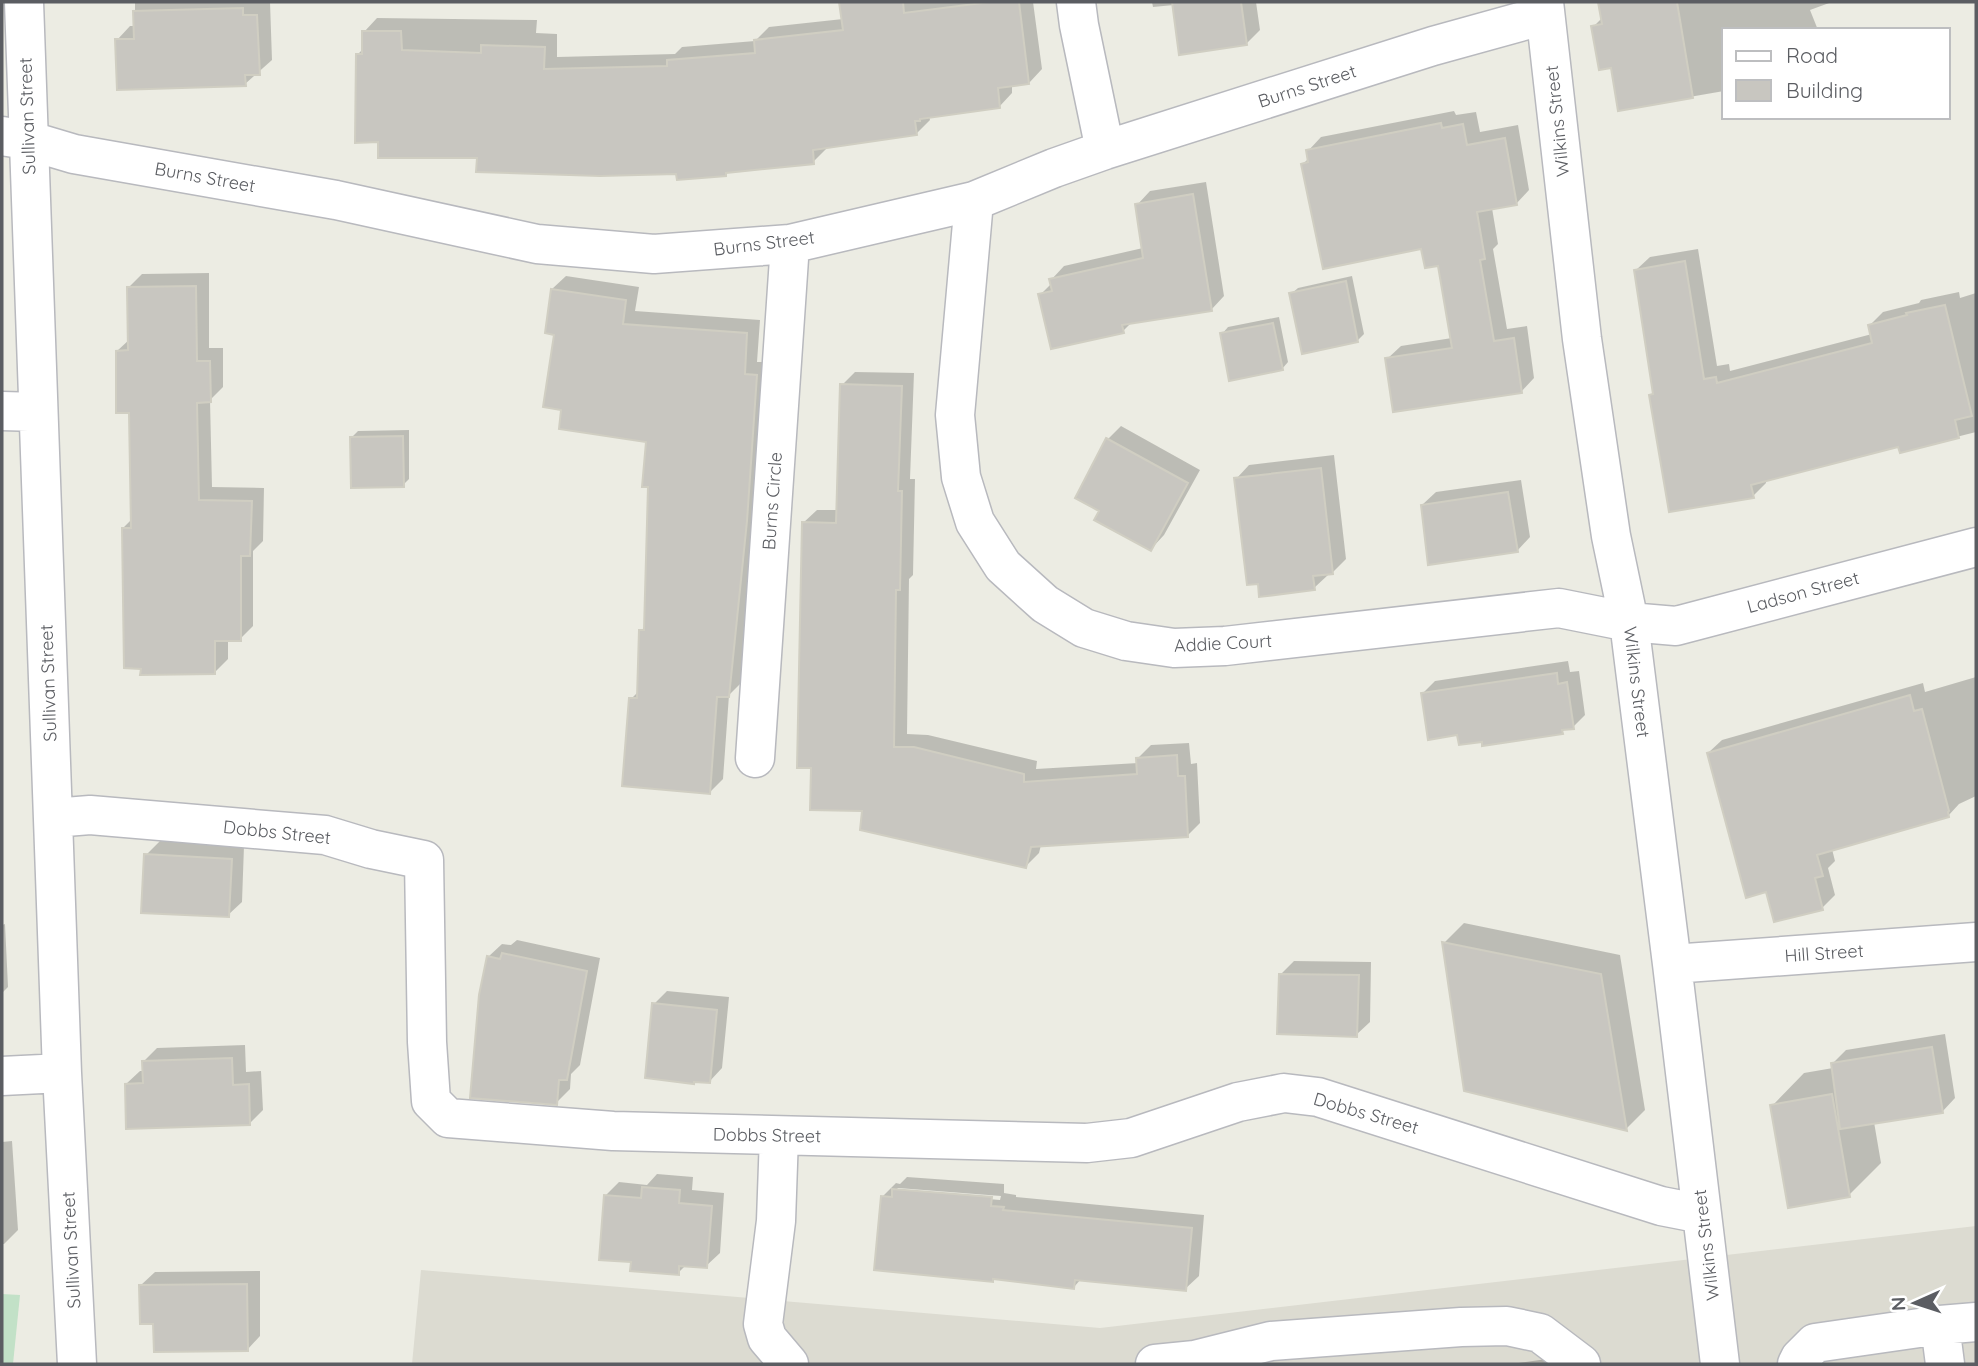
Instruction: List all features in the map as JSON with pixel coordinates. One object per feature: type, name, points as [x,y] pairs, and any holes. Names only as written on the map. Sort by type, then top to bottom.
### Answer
[{"type":"street","name":"Sullivan Street","points":[[24,2],[15,138],[20,412],[53,818],[76,1364]]},
{"type":"street","points":[[1076,2],[1105,150]]},
{"type":"street","name":"Burns Street","points":[[15,138],[80,155],[336,200],[537,244],[654,254],[790,244],[974,201],[1054,167],[1545,8]]},
{"type":"street","name":"Wilkins Street","points":[[1545,8],[1582,339],[1611,536],[1629,622],[1720,1364]]},
{"type":"street","name":"Addie Court","points":[[974,201],[956,415],[961,477],[975,522],[1003,566],[1045,604],[1084,628],[1126,641],[1174,648],[1225,646],[1559,608],[1629,622]]},
{"type":"street","name":"Burns Circle","points":[[755,758],[790,244]]},
{"type":"street","name":"Ladson Street","points":[[1629,622],[1676,626],[1976,547]]},
{"type":"street","name":"Dobbs Street","points":[[53,818],[90,815],[325,835],[371,849],[424,860],[427,1042],[431,1101],[448,1118],[613,1131],[1087,1143],[1131,1138],[1238,1102],[1283,1093],[1318,1097],[1661,1206],[1702,1214]]},
{"type":"street","name":"Hill Street","points":[[1672,964],[1976,942]]},
{"type":"street","points":[[2,1076],[62,1073]]},
{"type":"street","points":[[779,1136],[776,1221],[763,1324],[767,1338],[789,1364]]},
{"type":"street","points":[[1797,1364],[1815,1343],[1958,1324],[1945,1364]]},
{"type":"street","points":[[1155,1364],[1195,1360],[1271,1341],[1461,1326],[1507,1326],[1540,1333],[1581,1364]]},
{"type":"shaded area","points":[[1976,1226],[1976,1364],[412,1364],[421,1270],[1100,1328]]},
{"type":"green space","points":[[2,1294],[20,1295],[13,1364],[2,1364]]},
{"type":"building","points":[[839,2],[903,2],[904,13],[990,2],[1019,2],[1029,84],[998,88],[1000,108],[915,121],[917,135],[813,150],[814,164],[726,173],[726,176],[677,180],[676,174],[600,176],[476,172],[477,158],[378,158],[378,142],[355,143],[356,54],[362,54],[362,31],[401,31],[402,50],[481,53],[481,45],[545,47],[544,69],[667,66],[667,60],[755,53],[754,40],[843,30]]},
{"type":"building","points":[[1172,2],[1241,2],[1247,45],[1179,55]]},
{"type":"building","points":[[1598,2],[1677,2],[1693,98],[1618,111],[1611,68],[1599,70],[1591,26],[1602,24]]},
{"type":"building","points":[[243,8],[243,15],[257,15],[260,75],[245,75],[246,86],[117,90],[115,39],[134,39],[133,11]]},
{"type":"building","points":[[1441,123],[1442,128],[1463,124],[1467,145],[1505,138],[1517,205],[1477,212],[1485,259],[1480,260],[1494,341],[1514,338],[1522,393],[1393,412],[1385,358],[1452,348],[1438,266],[1425,268],[1421,249],[1323,269],[1301,164],[1308,162],[1306,150]]},
{"type":"building","points":[[1193,194],[1212,311],[1122,325],[1124,333],[1051,349],[1038,294],[1052,291],[1049,279],[1143,258],[1135,204]]},
{"type":"building","points":[[1685,261],[1704,379],[1716,377],[1717,383],[1872,343],[1868,325],[1945,305],[1972,416],[1955,420],[1959,438],[1900,453],[1898,447],[1751,485],[1754,498],[1669,512],[1649,395],[1653,394],[1634,270]]},
{"type":"building","points":[[1346,281],[1358,342],[1302,354],[1289,293]]},
{"type":"building","points":[[196,286],[197,361],[210,361],[211,402],[197,403],[199,500],[252,501],[250,556],[241,556],[241,641],[215,641],[215,674],[140,675],[141,669],[124,668],[122,528],[131,528],[129,413],[116,413],[116,351],[128,350],[127,287]]},
{"type":"building","points":[[551,289],[626,300],[623,324],[747,333],[745,374],[757,375],[747,521],[729,697],[717,697],[710,794],[622,786],[629,698],[637,698],[639,630],[644,630],[648,487],[642,487],[646,442],[559,429],[561,410],[543,407],[554,335],[545,333]]},
{"type":"building","points":[[1273,323],[1283,370],[1229,381],[1220,333]]},
{"type":"building","points":[[840,384],[902,386],[898,491],[902,491],[900,590],[896,590],[894,747],[914,747],[1024,774],[1024,782],[1137,774],[1136,758],[1177,755],[1178,776],[1185,776],[1188,837],[1031,847],[1026,868],[860,830],[862,811],[810,810],[811,768],[797,768],[802,522],[836,523]]},
{"type":"building","points":[[403,436],[404,487],[351,488],[350,437]]},
{"type":"building","points":[[1106,438],[1188,483],[1151,551],[1094,520],[1099,511],[1075,498]]},
{"type":"building","points":[[1321,468],[1333,574],[1313,576],[1315,590],[1259,597],[1258,584],[1247,585],[1234,478]]},
{"type":"building","points":[[1508,492],[1518,552],[1428,565],[1421,505]]},
{"type":"building","points":[[1557,673],[1558,684],[1567,682],[1574,729],[1562,730],[1563,734],[1482,746],[1482,742],[1459,745],[1457,735],[1428,740],[1421,693]]},
{"type":"building","points":[[1910,695],[1914,711],[1922,709],[1949,817],[1817,855],[1823,876],[1815,878],[1823,910],[1774,922],[1766,892],[1746,898],[1707,753]]},
{"type":"building","points":[[144,854],[232,859],[229,917],[141,913]]},
{"type":"building","points":[[1442,942],[1601,974],[1627,1131],[1464,1091]]},
{"type":"building","points":[[502,953],[587,971],[567,1080],[559,1080],[557,1105],[470,1098],[479,995],[487,956],[500,959]]},
{"type":"building","points":[[1279,974],[1359,975],[1357,1037],[1277,1034]]},
{"type":"building","points":[[652,1003],[717,1010],[710,1083],[694,1084],[645,1078]]},
{"type":"building","points":[[1932,1047],[1943,1113],[1840,1129],[1831,1063]]},
{"type":"building","points":[[232,1058],[233,1085],[249,1084],[250,1125],[126,1129],[125,1084],[143,1083],[142,1061]]},
{"type":"building","points":[[1832,1094],[1850,1197],[1788,1208],[1770,1105]]},
{"type":"building","points":[[642,1187],[680,1190],[679,1203],[712,1206],[707,1268],[679,1266],[679,1275],[630,1271],[631,1262],[599,1260],[604,1195],[641,1198]]},
{"type":"building","points":[[892,1189],[992,1197],[991,1206],[1004,1207],[1003,1210],[1192,1228],[1186,1291],[1075,1280],[1074,1289],[993,1279],[993,1282],[874,1270],[881,1196],[892,1197]]},
{"type":"building","points":[[247,1284],[248,1351],[154,1352],[153,1324],[140,1324],[139,1285]]}]
